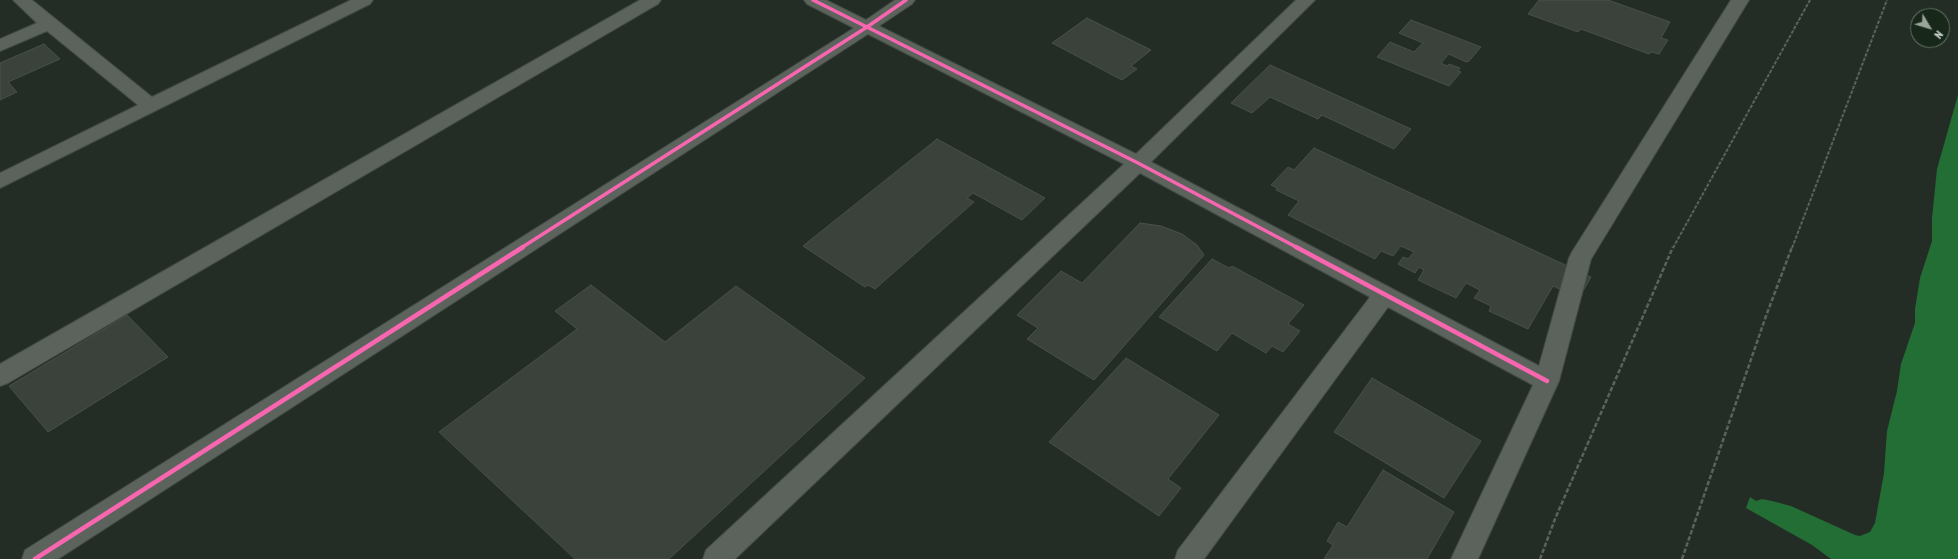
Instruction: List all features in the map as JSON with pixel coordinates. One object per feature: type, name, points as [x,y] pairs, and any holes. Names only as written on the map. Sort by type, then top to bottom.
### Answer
[{"type":"street","points":[[22,0],[49,24],[151,106]]},
{"type":"street","points":[[0,181],[364,0]]},
{"type":"street","points":[[0,376],[652,0]]},
{"type":"street","points":[[813,0],[1138,163],[1547,381]]},
{"type":"street","points":[[35,559],[867,27],[906,0]]},
{"type":"street","points":[[716,559],[1138,163],[1306,0]]},
{"type":"street","points":[[1464,559],[1547,381],[1580,258],[1740,0]]},
{"type":"street","points":[[0,46],[49,24]]},
{"type":"street","points":[[1188,559],[1384,295]]},
{"type":"path","points":[[1540,559],[1555,519],[1674,245],[1810,0]]},
{"type":"path","points":[[1682,559],[1766,316],[1887,0]]},
{"type":"shaded area","points":[[1958,95],[1958,559],[1831,559],[1812,545],[1746,508],[1750,497],[1756,501],[1762,499],[1772,501],[1791,506],[1860,536],[1870,532],[1875,523],[1884,473],[1887,431],[1897,391],[1901,364],[1915,323],[1915,309],[1920,278],[1932,241],[1932,218],[1937,169]]},
{"type":"building","points":[[1539,0],[1608,0],[1670,22],[1661,38],[1668,40],[1659,54],[1651,52],[1649,54],[1581,29],[1578,32],[1528,14]]},
{"type":"building","points":[[1087,18],[1151,50],[1131,66],[1137,69],[1122,80],[1052,43]]},
{"type":"building","points":[[1411,20],[1481,47],[1469,61],[1466,62],[1449,54],[1441,63],[1447,66],[1449,64],[1460,68],[1458,71],[1461,72],[1449,86],[1377,57],[1390,42],[1414,52],[1423,43],[1399,33]]},
{"type":"building","points":[[44,44],[60,59],[8,82],[17,92],[0,100],[0,63]]},
{"type":"building","points":[[1270,65],[1411,129],[1394,149],[1322,115],[1318,119],[1270,97],[1252,113],[1231,103]]},
{"type":"building","points":[[937,139],[1045,198],[1022,220],[973,193],[967,198],[974,202],[875,289],[868,285],[865,287],[803,246]]},
{"type":"building","points":[[1314,148],[1591,277],[1579,298],[1553,286],[1528,329],[1489,311],[1491,306],[1474,298],[1480,290],[1466,283],[1456,298],[1418,280],[1424,270],[1419,267],[1415,273],[1398,264],[1403,257],[1408,259],[1414,252],[1401,246],[1393,256],[1381,251],[1375,259],[1288,215],[1299,201],[1276,190],[1277,188],[1271,185],[1288,167],[1294,170]]},
{"type":"building","points":[[1140,223],[1161,226],[1182,234],[1197,245],[1204,255],[1094,380],[1027,339],[1038,328],[1017,315],[1061,271],[1082,283]]},
{"type":"building","points":[[1212,259],[1229,268],[1232,266],[1304,305],[1288,324],[1300,331],[1283,352],[1272,346],[1266,353],[1232,333],[1217,351],[1159,317]]},
{"type":"building","points":[[591,285],[665,342],[736,286],[865,378],[669,559],[575,559],[439,432],[577,329],[555,311]]},
{"type":"building","points":[[127,315],[168,357],[48,432],[9,386]]},
{"type":"building","points":[[1126,358],[1219,415],[1168,479],[1181,488],[1159,516],[1049,442]]},
{"type":"building","points":[[1372,378],[1481,441],[1444,498],[1334,432]]},
{"type":"building","points":[[1383,470],[1454,512],[1427,559],[1324,559],[1333,545],[1327,541],[1338,522],[1347,527]]},
{"type":"cycle path","points":[[813,0],[1138,163],[1547,381]]},
{"type":"cycle path","points":[[35,559],[867,27],[906,0]]}]
